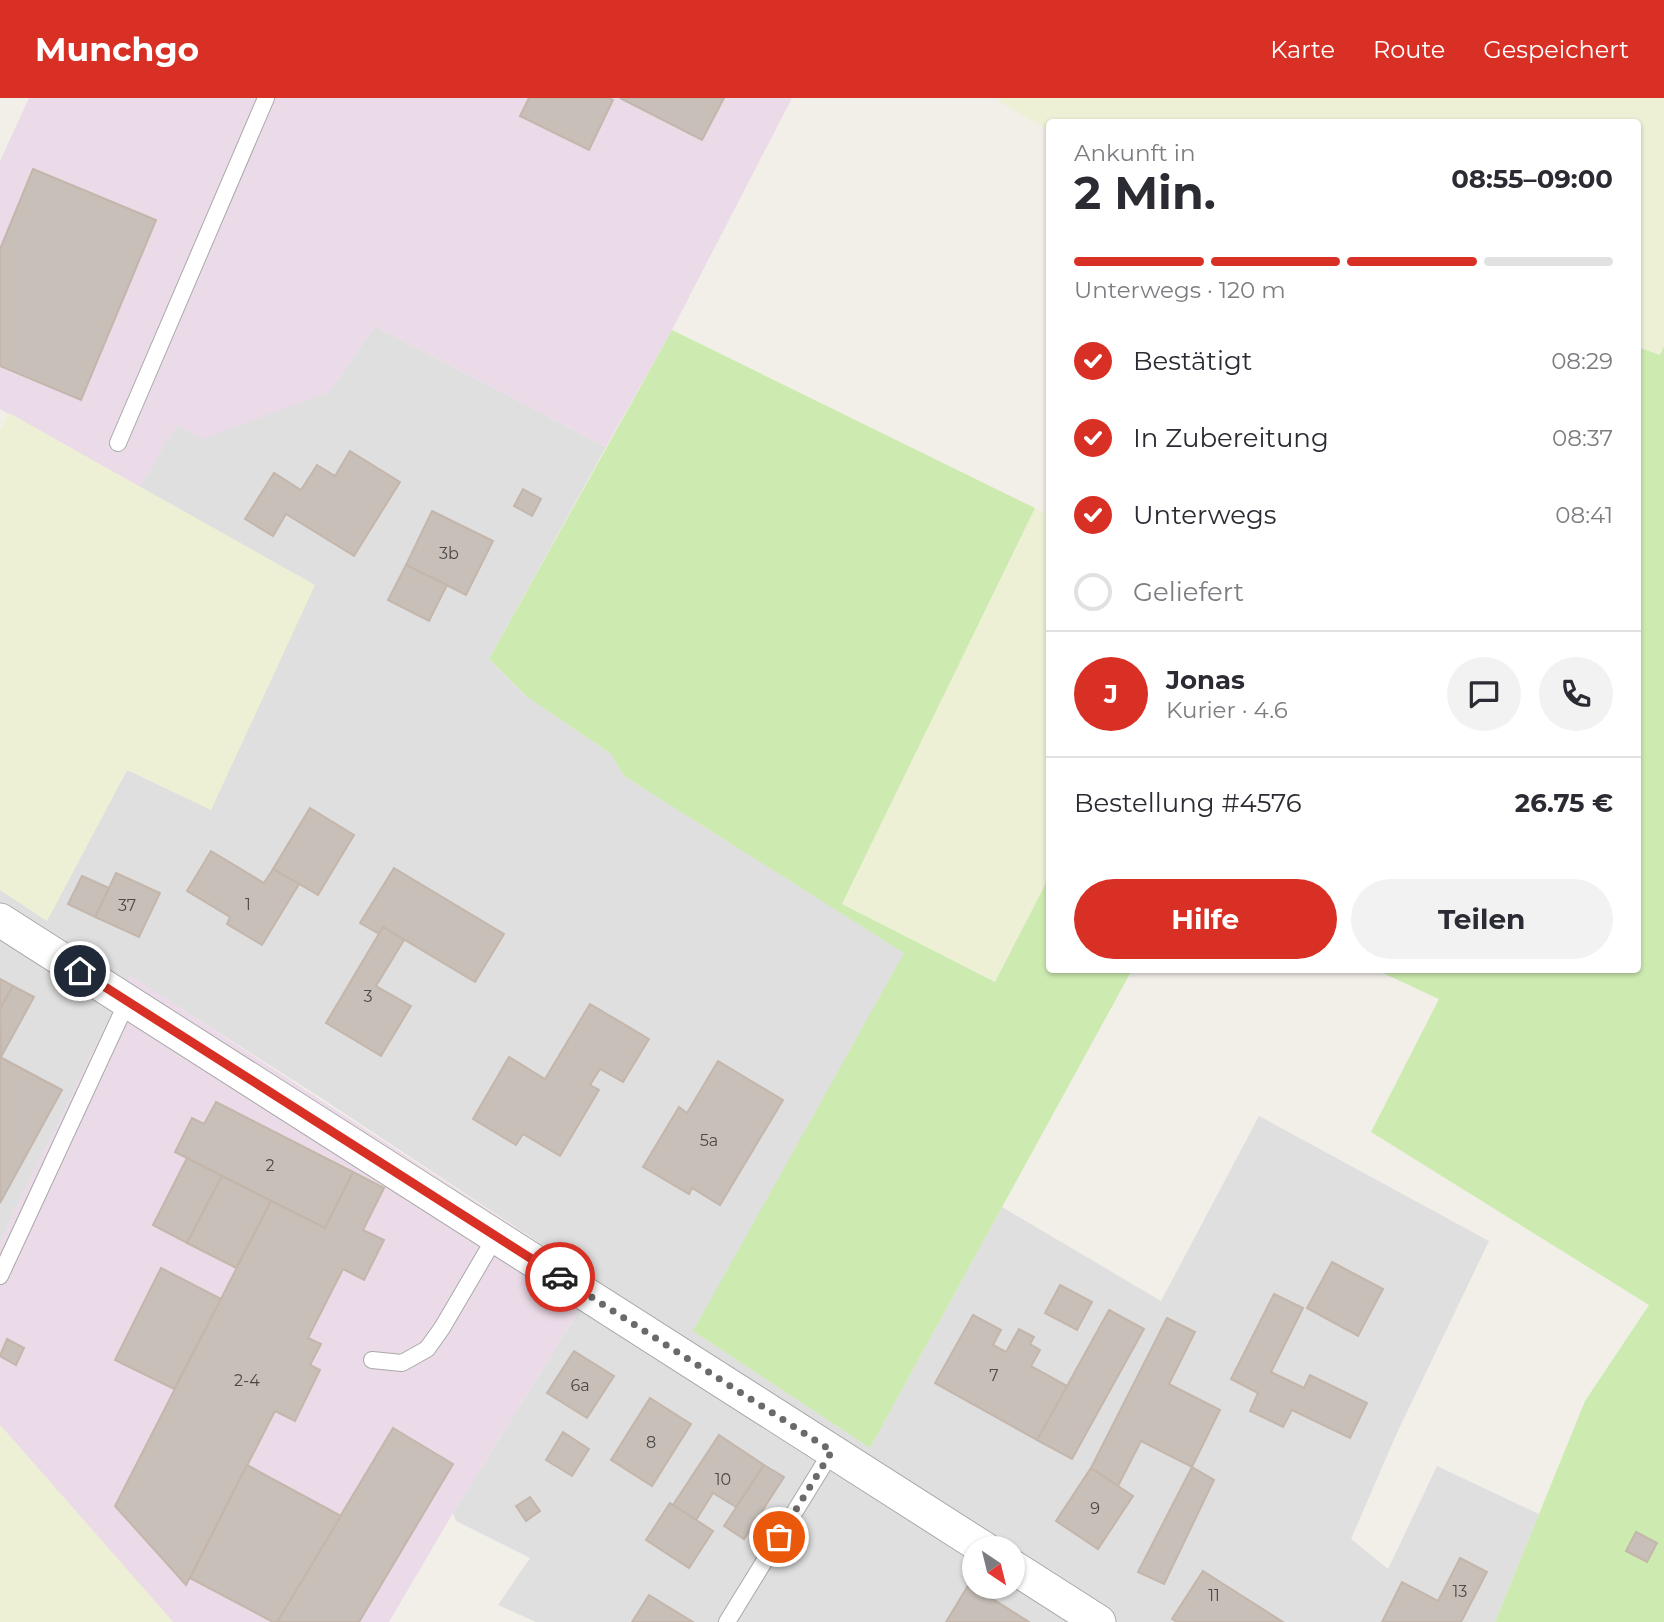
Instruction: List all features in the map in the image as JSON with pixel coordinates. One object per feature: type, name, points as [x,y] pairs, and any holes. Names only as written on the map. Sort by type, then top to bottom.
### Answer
[{"type":"street","points":[[0,920],[965,1536]]},
{"type":"street","points":[[1026,1575],[1100,1622]]},
{"type":"lane","points":[[118,443],[266,98]]},
{"type":"lane","points":[[0,1276],[127,1002]]},
{"type":"lane","points":[[372,1360],[402,1363],[427,1349],[496,1236]]},
{"type":"lane","points":[[727,1622],[832,1451]]},
{"type":"shaded area","points":[[29,98],[792,98],[672,330],[606,447],[375,326],[329,392],[203,439],[177,425],[139,487],[0,409],[0,161]]},
{"type":"shaded area","points":[[375,326],[606,447],[489,659],[526,696],[611,754],[624,776],[905,953],[694,1331],[870,1448],[1002,1207],[1161,1301],[1259,1116],[1489,1241],[1396,1435],[1351,1539],[1388,1569],[1437,1466],[1539,1514],[1495,1622],[536,1622],[498,1605],[530,1558],[456,1521],[453,1513],[597,1281],[321,1098],[130,976],[0,1241],[0,890],[47,920],[127,770],[314,586],[139,487],[177,424],[329,392]]},
{"type":"shaded area","points":[[130,975],[597,1281],[453,1513],[389,1622],[173,1622],[0,1425],[0,1241]]},
{"type":"green space","points":[[999,98],[1664,98],[1664,346],[1660,355],[1641,348],[1641,119],[1046,119],[1046,129],[998,101]]},
{"type":"green space","points":[[672,330],[1035,508],[842,904],[995,982],[1046,883],[1046,973],[1130,973],[870,1448],[693,1331],[904,953],[624,776],[611,754],[526,696],[489,659]]},
{"type":"green space","points":[[1664,346],[1664,1622],[1495,1622],[1585,1401],[1649,1305],[1371,1132],[1439,999],[1383,973],[1641,973],[1641,348],[1660,355]]},
{"type":"green space","points":[[9,413],[315,585],[211,810],[127,770],[47,921],[0,890],[0,431]]},
{"type":"green space","points":[[1035,508],[1046,513],[1046,883],[995,982],[842,904]]},
{"type":"green space","points":[[0,1425],[173,1622],[0,1622]]},
{"type":"building","points":[[529,98],[613,100],[589,150],[520,116]]},
{"type":"building","points":[[620,98],[724,98],[702,140]]},
{"type":"building","points":[[33,169],[156,220],[81,400],[0,366],[0,249]]},
{"type":"building","points":[[350,451],[400,482],[354,556],[286,514],[273,536],[245,519],[274,473],[301,490],[317,465],[335,476]]},
{"type":"building","points":[[523,489],[541,499],[532,516],[514,506]]},
{"type":"building","points":[[432,511],[493,541],[466,595],[406,565]]},
{"type":"building","points":[[406,565],[447,585],[429,621],[388,600]]},
{"type":"building","points":[[310,808],[354,835],[318,895],[273,869]]},
{"type":"building","points":[[211,851],[264,883],[273,869],[299,884],[262,945],[227,924],[230,917],[187,891]]},
{"type":"building","points":[[394,868],[504,934],[475,982],[383,927],[379,934],[360,923]]},
{"type":"building","points":[[116,873],[160,893],[139,937],[95,917]]},
{"type":"building","points":[[82,876],[109,888],[95,917],[68,904]]},
{"type":"building","points":[[383,927],[404,940],[376,986],[411,1006],[381,1056],[326,1023]]},
{"type":"building","points":[[0,979],[13,986],[0,1009]]},
{"type":"building","points":[[13,986],[34,997],[1,1057],[0,1009]]},
{"type":"building","points":[[590,1004],[649,1039],[623,1082],[600,1069],[590,1085],[599,1090],[560,1156],[523,1134],[516,1145],[473,1119],[509,1057],[545,1079]]},
{"type":"building","points":[[0,1057],[62,1090],[0,1203]]},
{"type":"building","points":[[718,1061],[783,1100],[720,1205],[692,1188],[689,1194],[643,1167],[679,1107],[687,1113]]},
{"type":"building","points":[[216,1102],[353,1172],[325,1228],[175,1152],[192,1118],[204,1124]]},
{"type":"building","points":[[187,1158],[222,1176],[187,1243],[153,1225]]},
{"type":"building","points":[[353,1172],[384,1188],[363,1230],[384,1240],[364,1280],[343,1269],[308,1338],[321,1344],[310,1365],[320,1370],[295,1421],[275,1411],[186,1585],[115,1506],[271,1201],[325,1228]]},
{"type":"building","points":[[222,1176],[271,1201],[236,1268],[187,1243]]},
{"type":"building","points":[[1332,1262],[1383,1289],[1358,1336],[1307,1308]]},
{"type":"building","points":[[161,1268],[221,1299],[174,1389],[115,1360]]},
{"type":"building","points":[[1060,1285],[1092,1302],[1077,1330],[1045,1313]]},
{"type":"building","points":[[1274,1294],[1303,1308],[1271,1372],[1304,1388],[1310,1375],[1367,1403],[1350,1438],[1292,1410],[1283,1427],[1250,1411],[1258,1393],[1231,1379]]},
{"type":"building","points":[[1109,1310],[1144,1329],[1072,1459],[1037,1440]]},
{"type":"building","points":[[973,1315],[1001,1330],[993,1345],[1006,1352],[1019,1329],[1034,1337],[1030,1344],[1040,1350],[1031,1366],[1067,1386],[1037,1440],[935,1383]]},
{"type":"building","points":[[1167,1318],[1195,1332],[1169,1384],[1220,1410],[1192,1467],[1141,1441],[1118,1486],[1091,1468]]},
{"type":"building","points":[[7,1339],[24,1348],[16,1365],[0,1356]]},
{"type":"building","points":[[574,1351],[614,1376],[587,1418],[547,1393]]},
{"type":"building","points":[[650,1398],[691,1424],[652,1486],[611,1460]]},
{"type":"building","points":[[393,1428],[453,1464],[359,1622],[277,1622]]},
{"type":"building","points":[[563,1432],[589,1449],[572,1476],[546,1460]]},
{"type":"building","points":[[719,1435],[764,1465],[736,1507],[713,1493],[696,1520],[673,1505]]},
{"type":"building","points":[[247,1465],[341,1516],[277,1622],[190,1578]]},
{"type":"building","points":[[764,1465],[784,1477],[744,1539],[724,1526]]},
{"type":"building","points":[[1192,1467],[1214,1480],[1164,1584],[1138,1572]]},
{"type":"building","points":[[1091,1468],[1133,1496],[1098,1549],[1056,1521]]},
{"type":"building","points":[[530,1497],[540,1511],[526,1521],[516,1506]]},
{"type":"building","points":[[670,1503],[713,1531],[689,1568],[646,1540]]},
{"type":"building","points":[[1636,1532],[1657,1543],[1647,1562],[1626,1551]]},
{"type":"building","points":[[1460,1558],[1487,1572],[1461,1622],[1382,1622],[1402,1582],[1438,1601]]},
{"type":"building","points":[[1203,1571],[1283,1622],[1177,1622],[1172,1619]]},
{"type":"building","points":[[649,1595],[693,1622],[632,1622]]},
{"type":"building","points":[[962,1596],[962,1600],[994,1600],[1029,1622],[946,1622]]},
{"type":"way so far","points":[[560,1277],[832,1451],[779,1537]]},
{"type":"route","points":[[80,971],[560,1277]]}]
